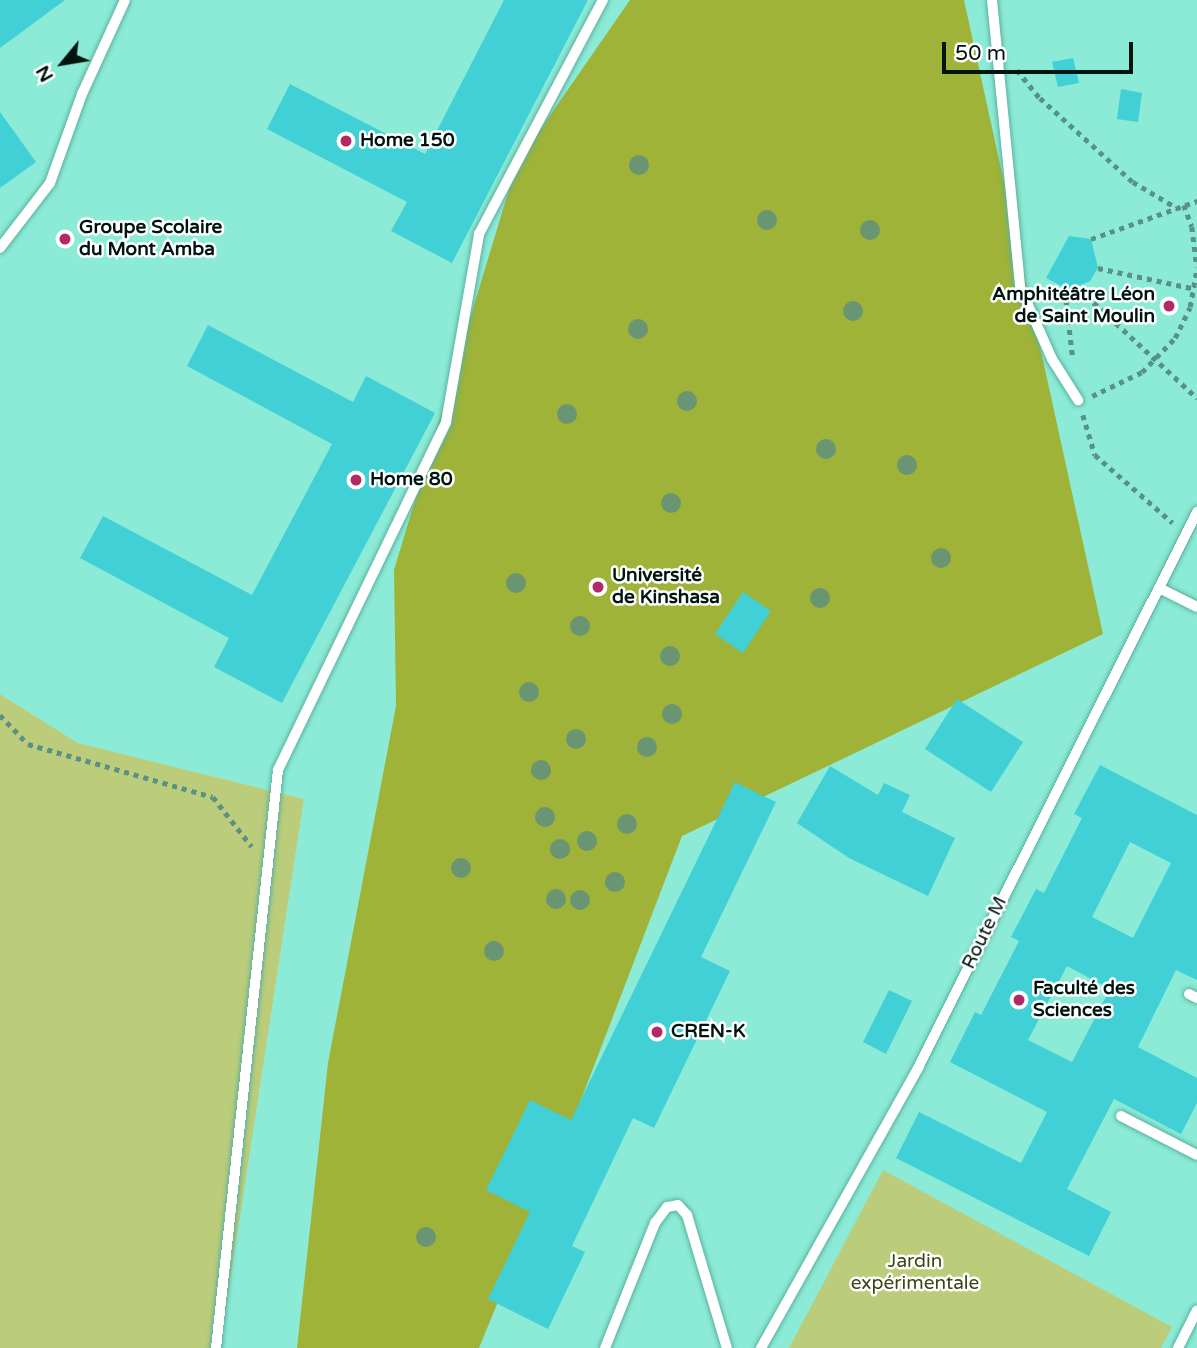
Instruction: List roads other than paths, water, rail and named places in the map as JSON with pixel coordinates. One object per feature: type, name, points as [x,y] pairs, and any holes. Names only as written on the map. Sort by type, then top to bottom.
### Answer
[{"type":"lane","points":[[0,248],[4,232],[50,183],[82,93],[125,0]]},
{"type":"lane","points":[[216,1348],[271,806],[288,742],[446,422],[479,234],[603,0]]},
{"type":"lane","points":[[992,0],[1020,287],[1052,359],[1078,400]]},
{"type":"lane","name":"Route M","points":[[761,1348],[919,1066],[1197,512]]},
{"type":"lane","points":[[1159,588],[1197,607]]},
{"type":"lane","points":[[1121,1116],[1197,1155]]},
{"type":"lane","points":[[606,1348],[655,1223],[667,1207],[678,1205],[687,1215],[727,1348]]},
{"type":"lane","points":[[1178,1348],[1197,1310]]},
{"type":"place","name":"Home 150","points":[[346,141]]},
{"type":"place","name":"Groupe Scolaire du Mont Amba","points":[[65,239]]},
{"type":"place","name":"Amphitéâtre Léon de Saint Moulin","points":[[1169,306]]},
{"type":"place","name":"Home 80","points":[[356,480]]},
{"type":"place","name":"Université de Kinshasa","points":[[598,587]]},
{"type":"place","name":"Faculté des Sciences","points":[[1019,1000]]},
{"type":"place","name":"CREN-K","points":[[657,1032]]},
{"type":"park label","name":"Jardin expérimentale","points":[[915,1273]]}]
